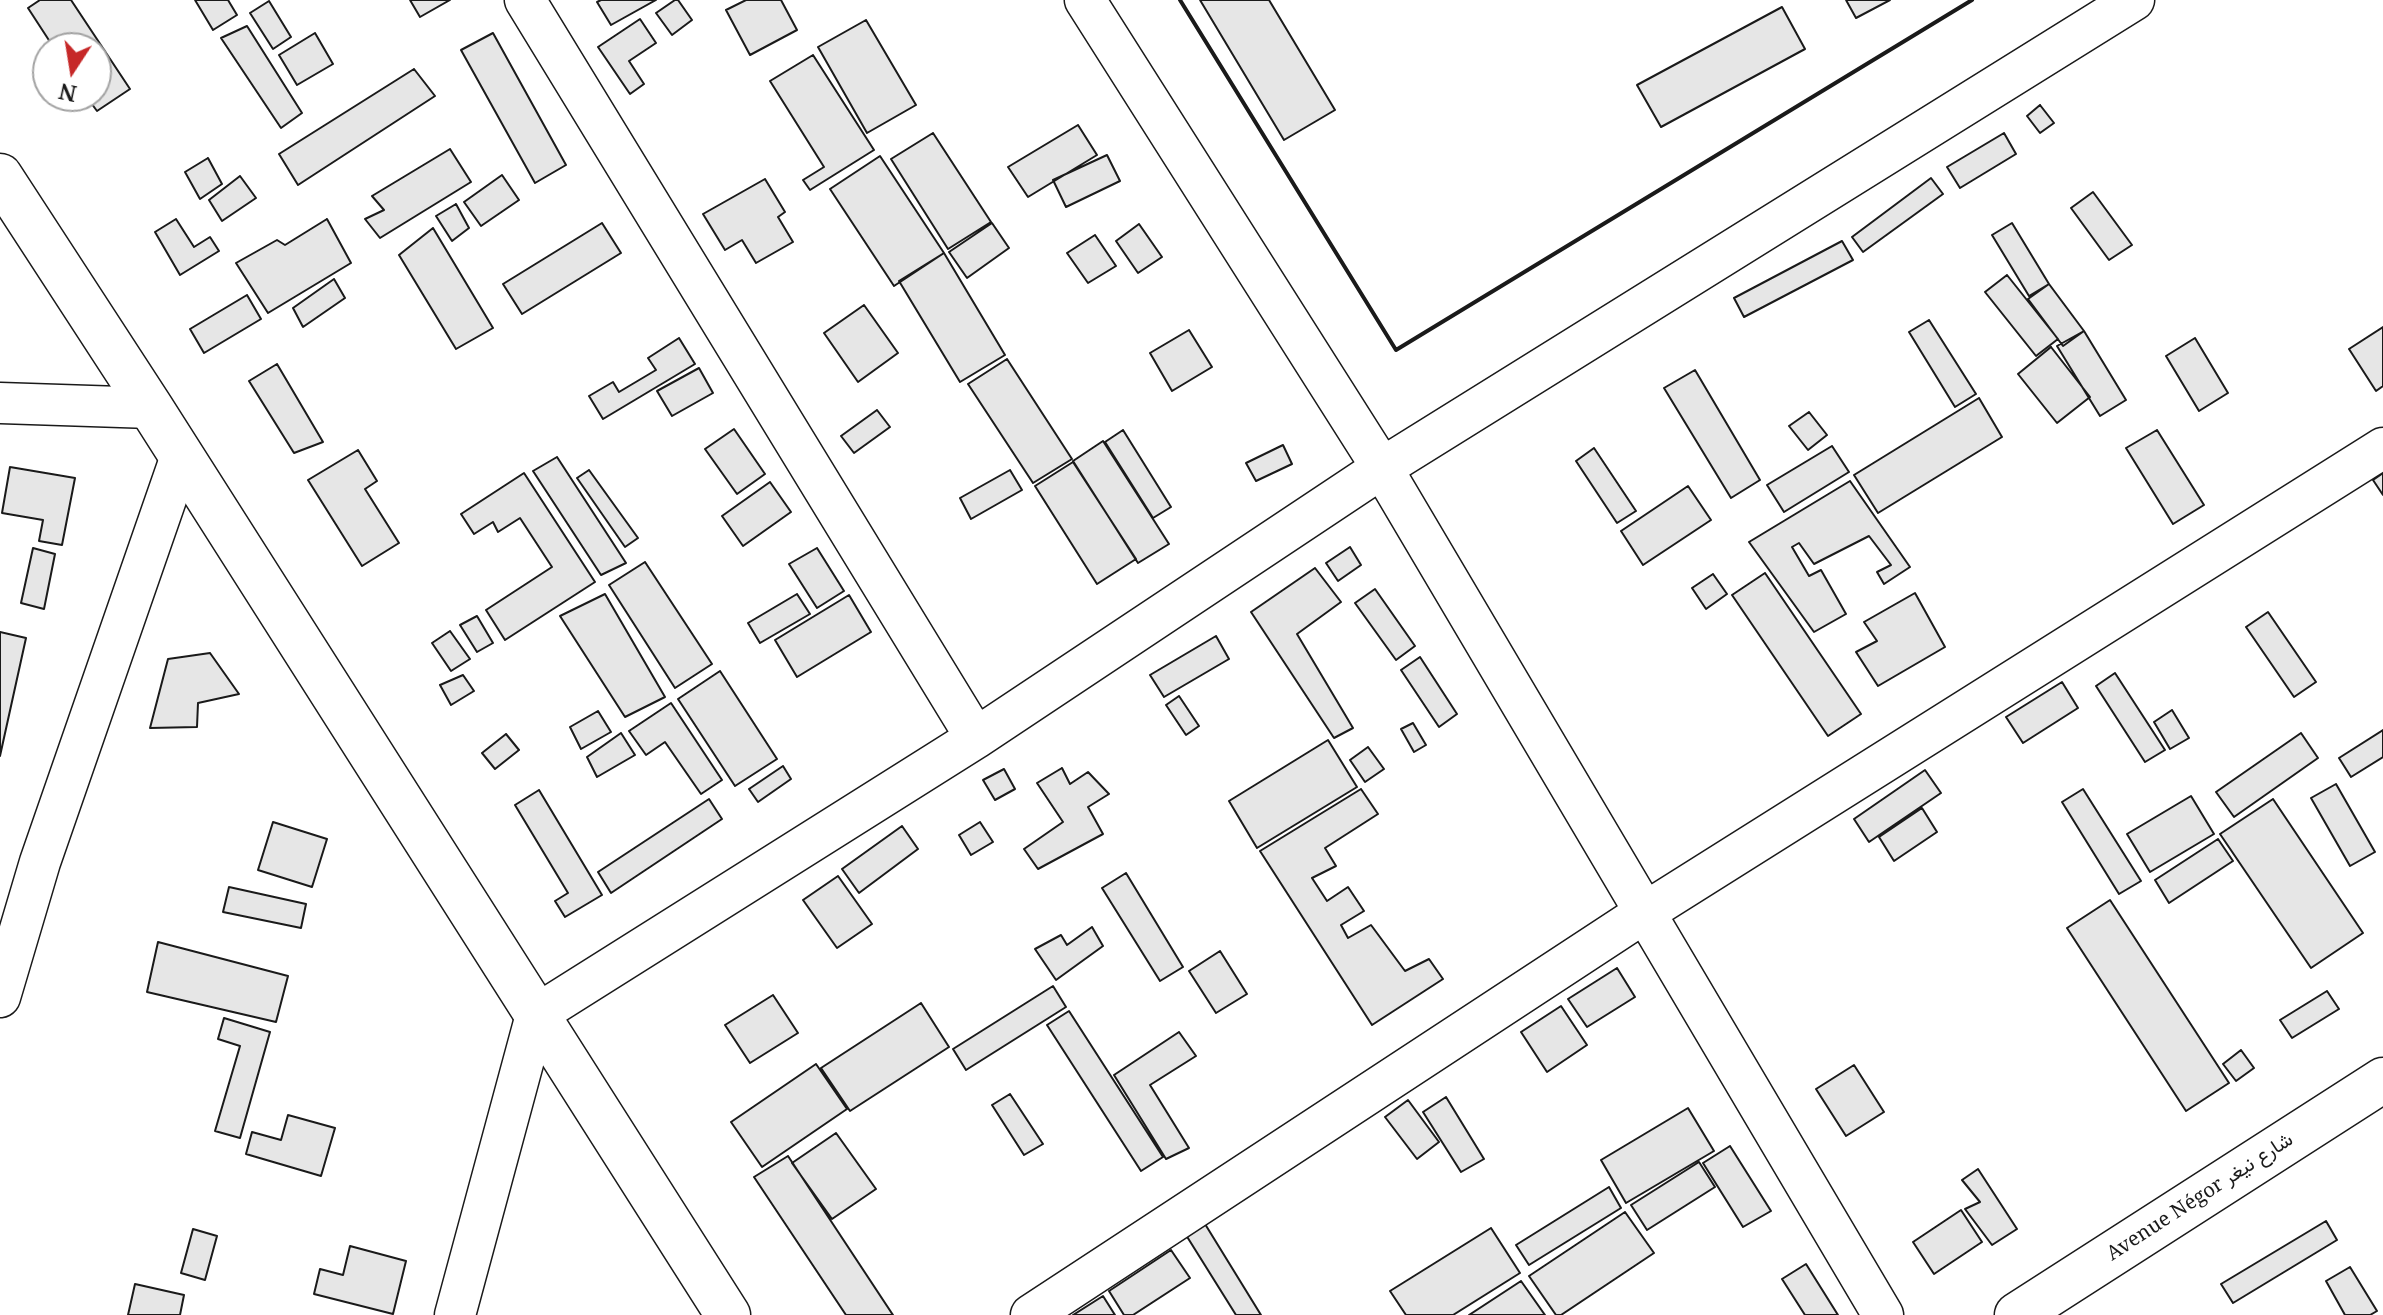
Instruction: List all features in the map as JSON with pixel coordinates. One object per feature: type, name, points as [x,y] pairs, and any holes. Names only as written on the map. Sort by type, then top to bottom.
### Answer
[{"type":"street","points":[[525,0],[976,738]]},
{"type":"street","points":[[1085,0],[1382,468],[1883,1315]]},
{"type":"street","points":[[455,1315],[536,1015],[976,738],[1382,468],[2134,0]]},
{"type":"street","points":[[0,176],[728,1315]]},
{"type":"street","points":[[0,403],[151,408]]},
{"type":"street","points":[[1031,1315],[1644,913],[2383,448]]},
{"type":"street","points":[[0,997],[40,862],[181,456]]},
{"type":"street","name":"Avenue Négor شارع نيغر","points":[[2017,1315],[2383,1080]]},
{"type":"building","points":[[40,0],[71,0],[92,32],[44,32],[28,8]]},
{"type":"building","points":[[195,0],[228,0],[237,15],[213,30]]},
{"type":"building","points":[[410,0],[450,0],[420,17]]},
{"type":"building","points":[[656,0],[611,25],[597,2]]},
{"type":"building","points":[[675,0],[692,20],[672,35],[656,13]]},
{"type":"building","points":[[746,0],[781,0],[797,30],[750,55],[726,10]]},
{"type":"building","points":[[1200,0],[1269,0],[1335,110],[1284,140]]},
{"type":"building","points":[[1846,0],[1890,0],[1856,18]]},
{"type":"building","points":[[269,1],[291,37],[273,49],[250,13]]},
{"type":"building","points":[[1782,7],[1805,49],[1661,127],[1637,85]]},
{"type":"building","points":[[640,19],[656,43],[629,61],[644,84],[630,94],[598,47]]},
{"type":"building","points":[[866,20],[916,105],[867,133],[818,47]]},
{"type":"building","points":[[247,26],[302,113],[281,128],[221,38]]},
{"type":"building","points":[[315,33],[333,64],[297,85],[279,55]]},
{"type":"building","points":[[493,33],[566,165],[535,183],[461,50]]},
{"type":"building","points":[[813,55],[874,150],[810,190],[803,180],[824,167],[770,81]]},
{"type":"building","points":[[112,62],[130,89],[112,101]]},
{"type":"building","points":[[414,69],[435,96],[298,185],[279,154]]},
{"type":"building","points":[[2040,105],[2054,123],[2040,133],[2027,116]]},
{"type":"building","points":[[1078,125],[1097,155],[1028,197],[1008,167]]},
{"type":"building","points":[[933,133],[991,222],[948,249],[891,159]]},
{"type":"building","points":[[2004,133],[2016,154],[1960,188],[1947,167]]},
{"type":"building","points":[[450,149],[471,182],[380,238],[365,219],[384,210],[372,196]]},
{"type":"building","points":[[1107,155],[1120,181],[1066,207],[1053,180]]},
{"type":"building","points":[[880,156],[944,253],[894,286],[830,189]]},
{"type":"building","points":[[208,158],[222,184],[200,199],[185,172]]},
{"type":"building","points":[[502,175],[519,200],[481,226],[464,202]]},
{"type":"building","points":[[240,176],[256,198],[222,221],[209,200]]},
{"type":"building","points":[[1931,178],[1943,194],[1863,252],[1852,237]]},
{"type":"building","points":[[765,179],[785,212],[778,217],[793,242],[756,263],[742,240],[725,250],[703,214]]},
{"type":"building","points":[[2093,192],[2132,245],[2109,260],[2071,208]]},
{"type":"building","points":[[456,204],[469,228],[452,241],[436,216]]},
{"type":"building","points":[[176,219],[194,247],[210,237],[219,251],[180,275],[155,232]]},
{"type":"building","points":[[327,219],[351,263],[268,313],[236,263],[277,240],[285,245]]},
{"type":"building","points":[[602,223],[621,253],[522,314],[503,284]]},
{"type":"building","points":[[992,223],[1009,248],[967,278],[949,252]]},
{"type":"building","points":[[2012,223],[2049,284],[2029,296],[1992,235]]},
{"type":"building","points":[[1139,224],[1162,257],[1138,273],[1116,241]]},
{"type":"building","points":[[433,228],[493,328],[456,349],[399,255]]},
{"type":"building","points":[[1095,235],[1116,266],[1088,283],[1067,253]]},
{"type":"building","points":[[1842,241],[1853,260],[1744,317],[1734,298]]},
{"type":"building","points":[[944,253],[1005,355],[960,382],[899,281]]},
{"type":"building","points":[[2007,275],[2058,339],[2036,356],[1985,292]]},
{"type":"building","points":[[334,279],[345,298],[303,327],[293,308]]},
{"type":"building","points":[[2049,284],[2084,331],[2063,346],[2028,299]]},
{"type":"building","points":[[247,295],[261,319],[204,353],[190,329]]},
{"type":"building","points":[[864,305],[898,353],[858,382],[824,333]]},
{"type":"building","points":[[1929,320],[1976,394],[1955,407],[1909,332]]},
{"type":"building","points":[[2383,327],[2383,386],[2376,391],[2349,349]]},
{"type":"building","points":[[1189,330],[1212,367],[1172,391],[1150,353]]},
{"type":"building","points":[[2084,331],[2126,400],[2100,416],[2057,346]]},
{"type":"building","points":[[679,338],[695,364],[603,419],[589,396],[613,382],[619,392],[656,370],[648,358]]},
{"type":"building","points":[[2195,338],[2228,393],[2199,411],[2166,356]]},
{"type":"building","points":[[2051,347],[2090,397],[2057,423],[2018,374]]},
{"type":"building","points":[[1007,359],[1072,459],[1033,483],[968,384]]},
{"type":"building","points":[[277,364],[323,442],[294,453],[249,381]]},
{"type":"building","points":[[699,368],[713,393],[672,416],[657,391]]},
{"type":"building","points":[[1695,370],[1760,480],[1731,498],[1664,388]]},
{"type":"building","points":[[1979,398],[2002,437],[1878,513],[1854,475]]},
{"type":"building","points":[[877,410],[890,427],[854,453],[841,436]]},
{"type":"building","points":[[1809,412],[1827,435],[1808,450],[1789,426]]},
{"type":"building","points":[[734,429],[765,474],[737,494],[705,449]]},
{"type":"building","points":[[1123,430],[1171,507],[1153,518],[1105,442]]},
{"type":"building","points":[[2157,430],[2204,505],[2173,524],[2126,448]]},
{"type":"building","points":[[1103,441],[1169,544],[1138,563],[1073,461]]},
{"type":"building","points":[[1283,445],[1292,464],[1256,481],[1246,463]]},
{"type":"building","points":[[1832,446],[1849,472],[1784,512],[1767,485]]},
{"type":"building","points":[[1594,448],[1636,511],[1617,523],[1576,461]]},
{"type":"building","points":[[358,450],[377,481],[365,489],[399,543],[362,566],[308,480]]},
{"type":"building","points":[[557,457],[626,563],[601,575],[533,471]]},
{"type":"building","points":[[1073,462],[1136,559],[1097,584],[1035,486]]},
{"type":"building","points":[[10,467],[75,478],[62,545],[39,541],[43,520],[2,513]]},
{"type":"building","points":[[589,470],[638,538],[625,547],[577,478]]},
{"type":"building","points":[[1010,470],[1022,490],[971,519],[960,498]]},
{"type":"building","points":[[524,473],[595,582],[505,640],[486,610],[552,567],[520,518],[498,532],[493,522],[474,534],[461,514]]},
{"type":"building","points":[[2383,473],[2383,495],[2373,480]]},
{"type":"building","points":[[1850,481],[1910,567],[1884,584],[1877,572],[1891,565],[1869,536],[1814,564],[1799,543],[1792,547],[1809,576],[1821,570],[1846,614],[1814,632],[1749,542]]},
{"type":"building","points":[[770,482],[791,512],[743,546],[722,516]]},
{"type":"building","points":[[1688,486],[1711,520],[1643,565],[1621,531]]},
{"type":"building","points":[[1350,547],[1361,565],[1338,581],[1326,563]]},
{"type":"building","points":[[33,548],[55,554],[44,609],[21,603]]},
{"type":"building","points":[[817,548],[844,591],[817,608],[789,564]]},
{"type":"building","points":[[645,562],[712,664],[675,688],[609,585]]},
{"type":"building","points":[[1315,568],[1341,602],[1297,634],[1353,728],[1334,738],[1251,612]]},
{"type":"building","points":[[1765,573],[1861,714],[1828,736],[1732,595]]},
{"type":"building","points":[[1713,574],[1727,594],[1706,609],[1692,588]]},
{"type":"building","points":[[1375,589],[1415,646],[1396,660],[1355,603]]},
{"type":"building","points":[[1915,593],[1945,647],[1878,686],[1856,652],[1877,641],[1864,622]]},
{"type":"building","points":[[605,594],[665,697],[625,717],[560,616]]},
{"type":"building","points":[[797,594],[810,614],[760,643],[748,623]]},
{"type":"building","points":[[849,595],[871,632],[797,677],[775,640]]},
{"type":"building","points":[[2268,612],[2316,682],[2294,697],[2246,627]]},
{"type":"building","points":[[477,616],[493,643],[477,652],[460,625]]},
{"type":"building","points":[[450,631],[470,659],[451,671],[432,643]]},
{"type":"building","points":[[0,632],[26,638],[0,756]]},
{"type":"building","points":[[1216,636],[1229,659],[1164,697],[1150,675]]},
{"type":"building","points":[[210,653],[239,694],[198,703],[197,727],[150,728],[168,659]]},
{"type":"building","points":[[1420,657],[1457,714],[1439,727],[1401,670]]},
{"type":"building","points":[[720,671],[777,759],[735,786],[678,699]]},
{"type":"building","points":[[2115,673],[2165,750],[2145,762],[2096,686]]},
{"type":"building","points":[[463,675],[474,691],[451,705],[440,685]]},
{"type":"building","points":[[2062,682],[2078,708],[2023,743],[2006,717]]},
{"type":"building","points":[[1179,696],[1199,726],[1186,735],[1166,705]]},
{"type":"building","points":[[671,703],[722,780],[701,794],[665,742],[646,755],[629,731]]},
{"type":"building","points":[[2172,710],[2189,738],[2170,749],[2154,722]]},
{"type":"building","points":[[598,711],[611,732],[581,749],[570,727]]},
{"type":"building","points":[[1413,723],[1426,745],[1414,752],[1401,729]]},
{"type":"building","points":[[2383,730],[2383,757],[2351,777],[2339,758]]},
{"type":"building","points":[[621,733],[635,755],[597,777],[587,757]]},
{"type":"building","points":[[2301,733],[2318,758],[2234,817],[2216,792]]},
{"type":"building","points":[[506,734],[519,750],[495,769],[482,753]]},
{"type":"building","points":[[1328,740],[1357,787],[1257,848],[1229,801]]},
{"type":"building","points":[[1368,747],[1384,769],[1365,782],[1350,760]]},
{"type":"building","points":[[783,766],[791,779],[758,802],[749,789]]},
{"type":"building","points":[[1062,768],[1070,784],[1088,772],[1109,794],[1088,807],[1103,834],[1038,869],[1024,849],[1063,822],[1037,783]]},
{"type":"building","points":[[1004,769],[1015,789],[995,800],[983,780]]},
{"type":"building","points":[[1925,770],[1941,793],[1869,842],[1854,819]]},
{"type":"building","points":[[2336,784],[2375,852],[2350,866],[2311,798]]},
{"type":"building","points":[[1361,789],[1378,814],[1325,848],[1336,866],[1312,878],[1327,901],[1348,887],[1364,911],[1341,925],[1348,938],[1371,925],[1405,971],[1429,959],[1443,979],[1372,1025],[1260,851]]},
{"type":"building","points":[[2083,789],[2141,881],[2119,894],[2062,802]]},
{"type":"building","points":[[539,790],[602,895],[565,917],[555,901],[568,893],[515,805]]},
{"type":"building","points":[[2191,796],[2214,834],[2150,872],[2127,834]]},
{"type":"building","points":[[709,799],[722,819],[611,893],[598,872]]},
{"type":"building","points":[[2273,799],[2363,933],[2311,968],[2220,834]]},
{"type":"building","points":[[1922,808],[1937,832],[1894,861],[1879,837]]},
{"type":"building","points":[[273,822],[327,839],[312,887],[258,870]]},
{"type":"building","points":[[980,822],[993,842],[971,855],[959,835]]},
{"type":"building","points":[[902,826],[918,849],[859,893],[842,869]]},
{"type":"building","points":[[2218,839],[2233,861],[2169,903],[2155,880]]},
{"type":"building","points":[[1126,873],[1183,967],[1160,981],[1102,888]]},
{"type":"building","points":[[838,876],[872,924],[837,948],[803,900]]},
{"type":"building","points":[[229,887],[306,904],[301,928],[223,912]]},
{"type":"building","points":[[2110,900],[2229,1083],[2186,1111],[2067,928]]},
{"type":"building","points":[[1092,927],[1103,946],[1056,980],[1035,949],[1061,935],[1067,945]]},
{"type":"building","points":[[158,942],[288,976],[276,1022],[147,992]]},
{"type":"building","points":[[1220,951],[1247,994],[1216,1013],[1189,971]]},
{"type":"building","points":[[1617,968],[1635,997],[1587,1027],[1568,999]]},
{"type":"building","points":[[1053,986],[1066,1007],[966,1070],[953,1049]]},
{"type":"building","points":[[2327,991],[2339,1009],[2292,1038],[2280,1020]]},
{"type":"building","points":[[773,995],[798,1033],[750,1063],[725,1025]]},
{"type":"building","points":[[921,1003],[949,1047],[850,1111],[821,1068]]},
{"type":"building","points":[[1561,1006],[1587,1045],[1547,1072],[1521,1032]]},
{"type":"building","points":[[1069,1011],[1163,1157],[1141,1171],[1047,1025]]},
{"type":"building","points":[[224,1018],[270,1032],[240,1138],[215,1131],[240,1046],[218,1039]]},
{"type":"building","points":[[1179,1032],[1196,1056],[1150,1085],[1189,1148],[1166,1159],[1114,1075]]},
{"type":"building","points":[[2241,1050],[2254,1068],[2236,1081],[2223,1064]]},
{"type":"building","points":[[816,1064],[847,1109],[762,1167],[731,1122]]},
{"type":"building","points":[[1854,1065],[1884,1112],[1846,1136],[1816,1089]]},
{"type":"building","points":[[1010,1094],[1043,1144],[1024,1155],[992,1105]]},
{"type":"building","points":[[1446,1097],[1484,1159],[1461,1172],[1423,1112]]},
{"type":"building","points":[[1408,1100],[1439,1142],[1417,1159],[1385,1117]]},
{"type":"building","points":[[1688,1108],[1714,1151],[1626,1203],[1601,1160]]},
{"type":"building","points":[[288,1115],[335,1128],[321,1176],[246,1154],[252,1132],[281,1140]]},
{"type":"building","points":[[836,1133],[876,1189],[832,1219],[792,1163]]},
{"type":"building","points":[[1730,1146],[1771,1211],[1743,1227],[1703,1163]]},
{"type":"building","points":[[788,1156],[893,1315],[846,1315],[754,1177]]},
{"type":"building","points":[[1699,1162],[1715,1187],[1647,1230],[1631,1205]]},
{"type":"building","points":[[1978,1169],[2017,1229],[1992,1245],[1965,1209],[1980,1202],[1962,1180]]},
{"type":"building","points":[[1609,1187],[1621,1208],[1529,1265],[1516,1245]]},
{"type":"building","points":[[1961,1210],[1982,1242],[1934,1274],[1913,1242]]},
{"type":"building","points":[[1625,1212],[1654,1253],[1561,1315],[1556,1315],[1529,1276]]},
{"type":"building","points":[[2326,1221],[2337,1240],[2233,1303],[2221,1284]]},
{"type":"building","points":[[1205,1224],[1261,1315],[1236,1315],[1186,1235]]},
{"type":"building","points":[[1491,1228],[1520,1273],[1453,1315],[1406,1315],[1390,1291]]},
{"type":"building","points":[[193,1229],[217,1236],[205,1280],[181,1273]]},
{"type":"building","points":[[350,1246],[406,1261],[393,1314],[314,1294],[320,1269],[343,1275]]},
{"type":"building","points":[[1171,1250],[1190,1278],[1133,1315],[1124,1315],[1109,1291]]},
{"type":"building","points":[[1806,1264],[1838,1315],[1805,1315],[1782,1279]]},
{"type":"building","points":[[2350,1267],[2377,1311],[2370,1315],[2345,1315],[2326,1281]]},
{"type":"building","points":[[1521,1281],[1545,1315],[1469,1315]]},
{"type":"building","points":[[135,1284],[184,1295],[180,1315],[128,1315]]},
{"type":"building","points":[[1103,1296],[1115,1315],[1073,1315]]},
{"type":"wall","points":[[1180,0],[1396,350],[1972,0]]}]
